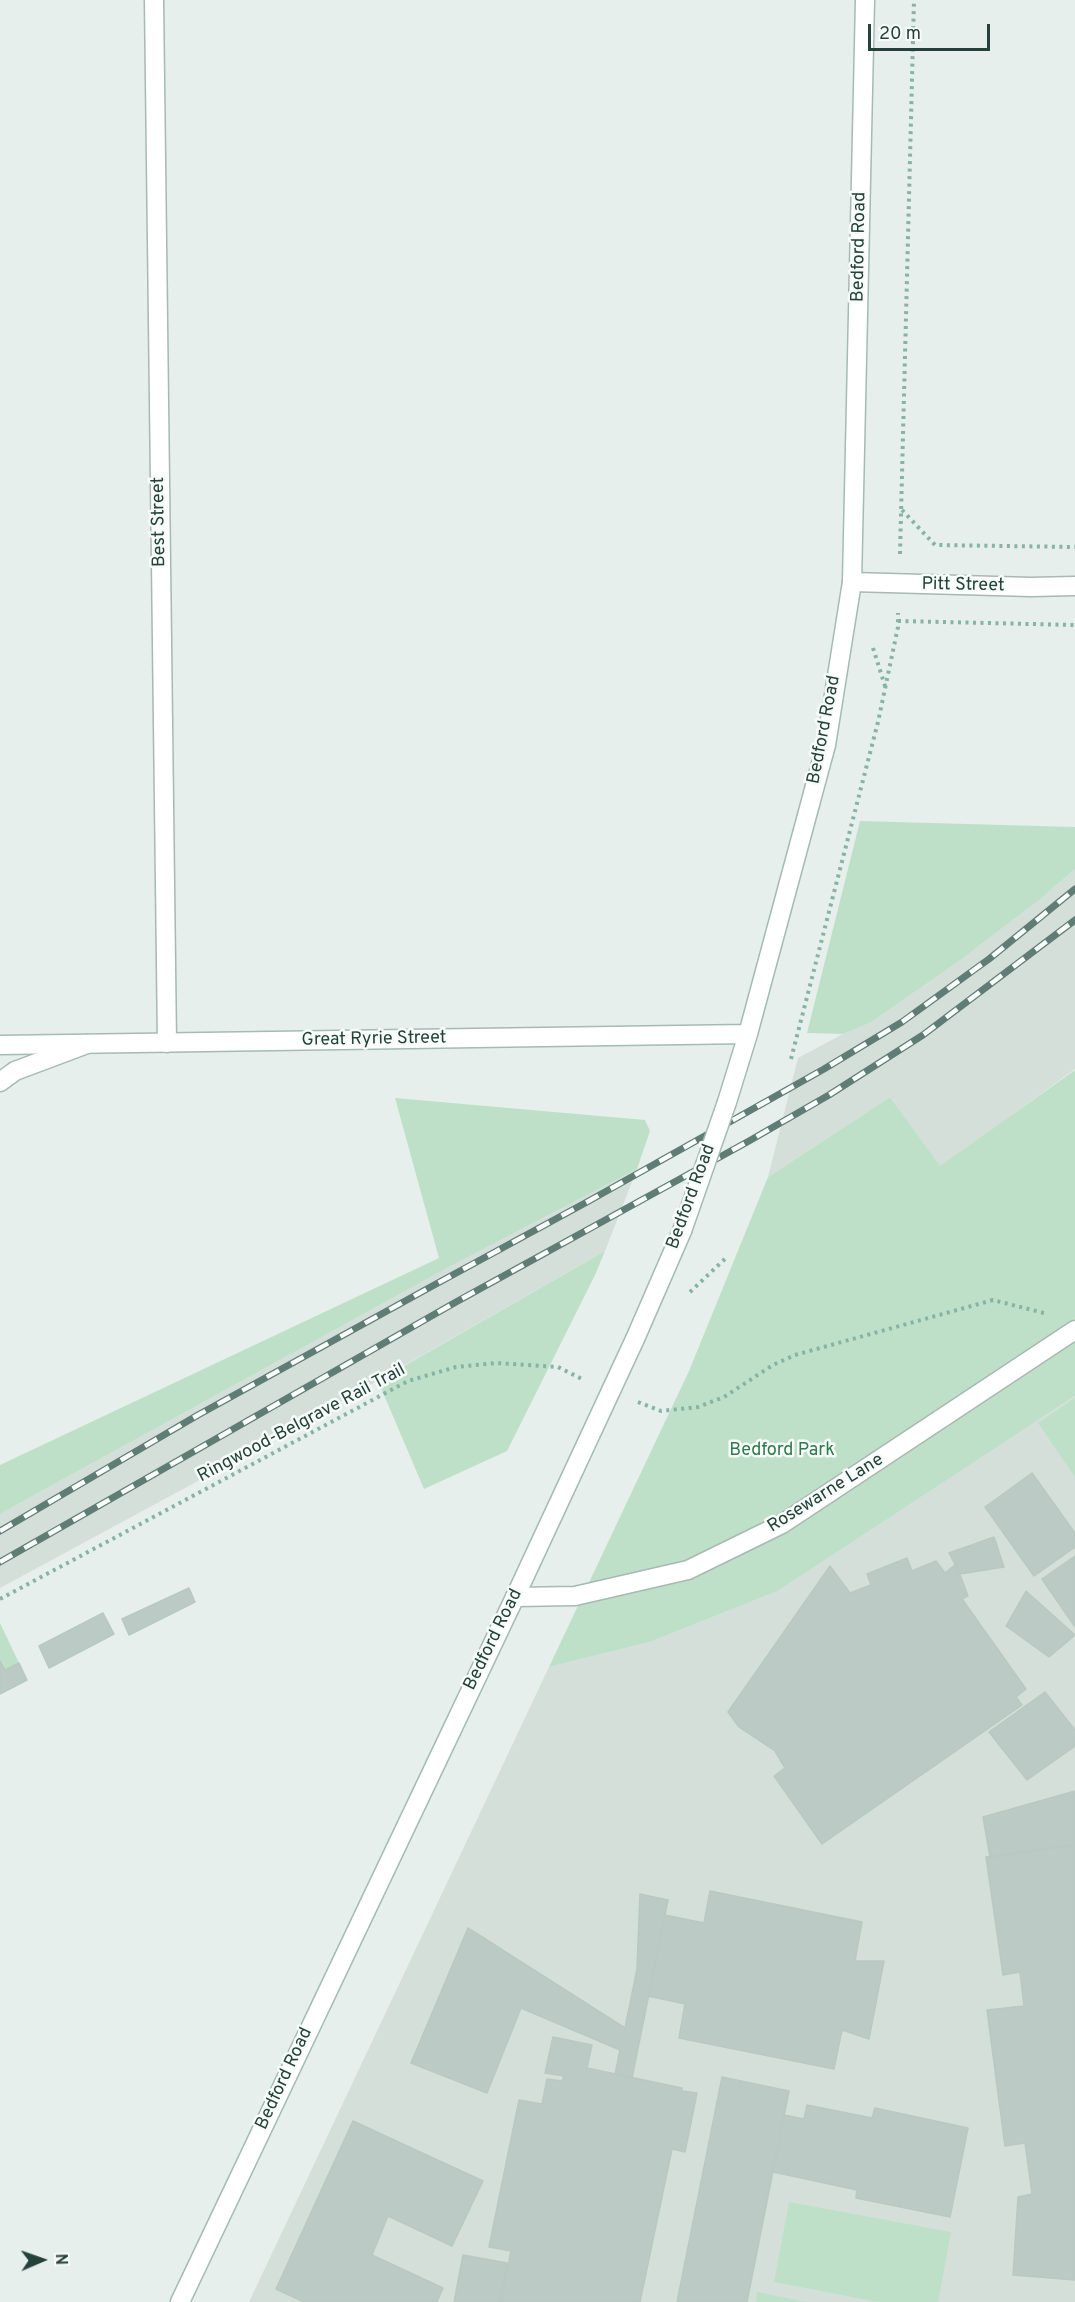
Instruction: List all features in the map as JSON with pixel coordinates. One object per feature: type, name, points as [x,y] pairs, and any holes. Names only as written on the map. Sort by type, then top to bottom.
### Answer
[{"type":"main road","name":"Best Street","points":[[154,0],[167,1043]]},
{"type":"main road","name":"Bedford Road","points":[[180,2302],[515,1597],[682,1231],[748,1034],[826,745],[852,582],[865,0]]},
{"type":"main road","name":"Pitt Street","points":[[852,582],[1075,586]]},
{"type":"main road","name":"Great Ryrie Street","points":[[0,1045],[748,1034]]},
{"type":"main road","points":[[0,1082],[15,1071],[89,1044]]},
{"type":"main road","name":"Rosewarne Lane","points":[[515,1597],[575,1596],[688,1570],[782,1524],[1075,1330]]},
{"type":"path","points":[[791,1059],[878,722],[898,621],[914,0]]},
{"type":"path","points":[[901,510],[935,545],[1075,547]]},
{"type":"path","points":[[898,621],[1075,625]]},
{"type":"path","name":"Ringwood-Belgrave Rail Trail","points":[[0,1599],[408,1381],[456,1367],[496,1363],[558,1367],[661,1411],[698,1407],[724,1397],[773,1365],[795,1355],[993,1300],[1054,1316]]},
{"type":"shaded area","points":[[1075,869],[1075,1069],[940,1167],[890,1097],[768,1177],[798,1058],[843,1034],[870,1023],[958,962],[1038,901]]},
{"type":"shaded area","points":[[637,1169],[605,1251],[270,1442],[0,1588],[0,1514],[451,1266]]},
{"type":"shaded area","points":[[1075,1396],[1075,2302],[249,2302],[549,1667],[650,1642],[778,1591]]},
{"type":"green space","points":[[860,821],[1075,827],[1075,869],[1038,901],[958,962],[870,1023],[843,1034],[807,1033]]},
{"type":"green space","name":"Bedford Park","points":[[1075,1070],[1075,1396],[778,1591],[650,1642],[549,1667],[689,1371],[768,1177],[890,1097],[940,1166]]},
{"type":"green space","points":[[395,1098],[645,1120],[650,1131],[637,1169],[451,1266],[0,1514],[0,1465],[439,1258]]},
{"type":"green space","points":[[605,1251],[507,1451],[424,1489],[378,1381]]},
{"type":"green space","points":[[1075,1398],[1075,1477],[1038,1423]]},
{"type":"green space","points":[[0,1623],[19,1663],[5,1670],[0,1661]]},
{"type":"green space","points":[[789,2202],[951,2232],[938,2302],[878,2302],[774,2282]]},
{"type":"green space","points":[[757,2292],[806,2302],[756,2302]]},
{"type":"building","points":[[1032,1473],[1075,1533],[1075,1547],[1034,1576],[985,1507]]},
{"type":"building","points":[[994,1537],[1004,1567],[960,1574],[949,1553]]},
{"type":"building","points":[[1075,1556],[1075,1627],[1042,1579]]},
{"type":"building","points":[[907,1558],[912,1571],[936,1561],[945,1573],[956,1564],[968,1596],[962,1599],[1026,1689],[1016,1697],[1022,1705],[822,1844],[774,1776],[785,1768],[775,1751],[739,1727],[728,1712],[830,1566],[850,1593],[871,1585],[867,1574]]},
{"type":"building","points":[[189,1588],[195,1602],[129,1635],[122,1619]]},
{"type":"building","points":[[1026,1591],[1075,1635],[1049,1657],[1006,1626]]},
{"type":"building","points":[[103,1613],[114,1634],[49,1668],[39,1646]]},
{"type":"building","points":[[0,1661],[5,1670],[19,1663],[27,1680],[0,1694]]},
{"type":"building","points":[[1045,1692],[1075,1730],[1075,1746],[1027,1780],[989,1732]]},
{"type":"building","points":[[1075,1791],[1075,1845],[990,1857],[983,1817]]},
{"type":"building","points":[[1075,1845],[1075,2280],[1013,2275],[1018,2197],[1032,2194],[1025,2143],[1005,2146],[987,2010],[1024,2006],[1020,1972],[1003,1975],[986,1857]]},
{"type":"building","points":[[710,1891],[862,1922],[855,1961],[884,1961],[869,2039],[842,2030],[834,2069],[679,2038],[685,2004],[648,1996],[665,1915],[704,1923]]},
{"type":"building","points":[[640,1894],[668,1900],[632,2078],[615,2074],[620,2050],[521,2008],[487,2093],[411,2063],[468,1928],[625,2028],[637,1969]]},
{"type":"building","points":[[553,2037],[592,2045],[587,2068],[697,2093],[685,2152],[672,2149],[640,2302],[501,2302],[511,2251],[489,2247],[519,2100],[542,2104],[547,2079],[562,2081],[564,2076],[545,2073]]},
{"type":"building","points":[[722,2077],[789,2091],[747,2302],[677,2302]]},
{"type":"building","points":[[807,2105],[872,2118],[875,2108],[968,2128],[950,2217],[856,2198],[857,2190],[773,2172],[784,2115],[804,2119]]},
{"type":"building","points":[[353,2121],[483,2181],[452,2246],[388,2216],[372,2255],[443,2288],[437,2302],[304,2302],[276,2289]]},
{"type":"building","points":[[463,2255],[507,2263],[500,2302],[454,2302]]},
{"type":"railway","points":[[0,1531],[198,1415],[824,1069],[902,1022],[989,959],[1075,889]]},
{"type":"railway","points":[[0,1562],[456,1302],[829,1095],[923,1035],[1075,920]]}]
